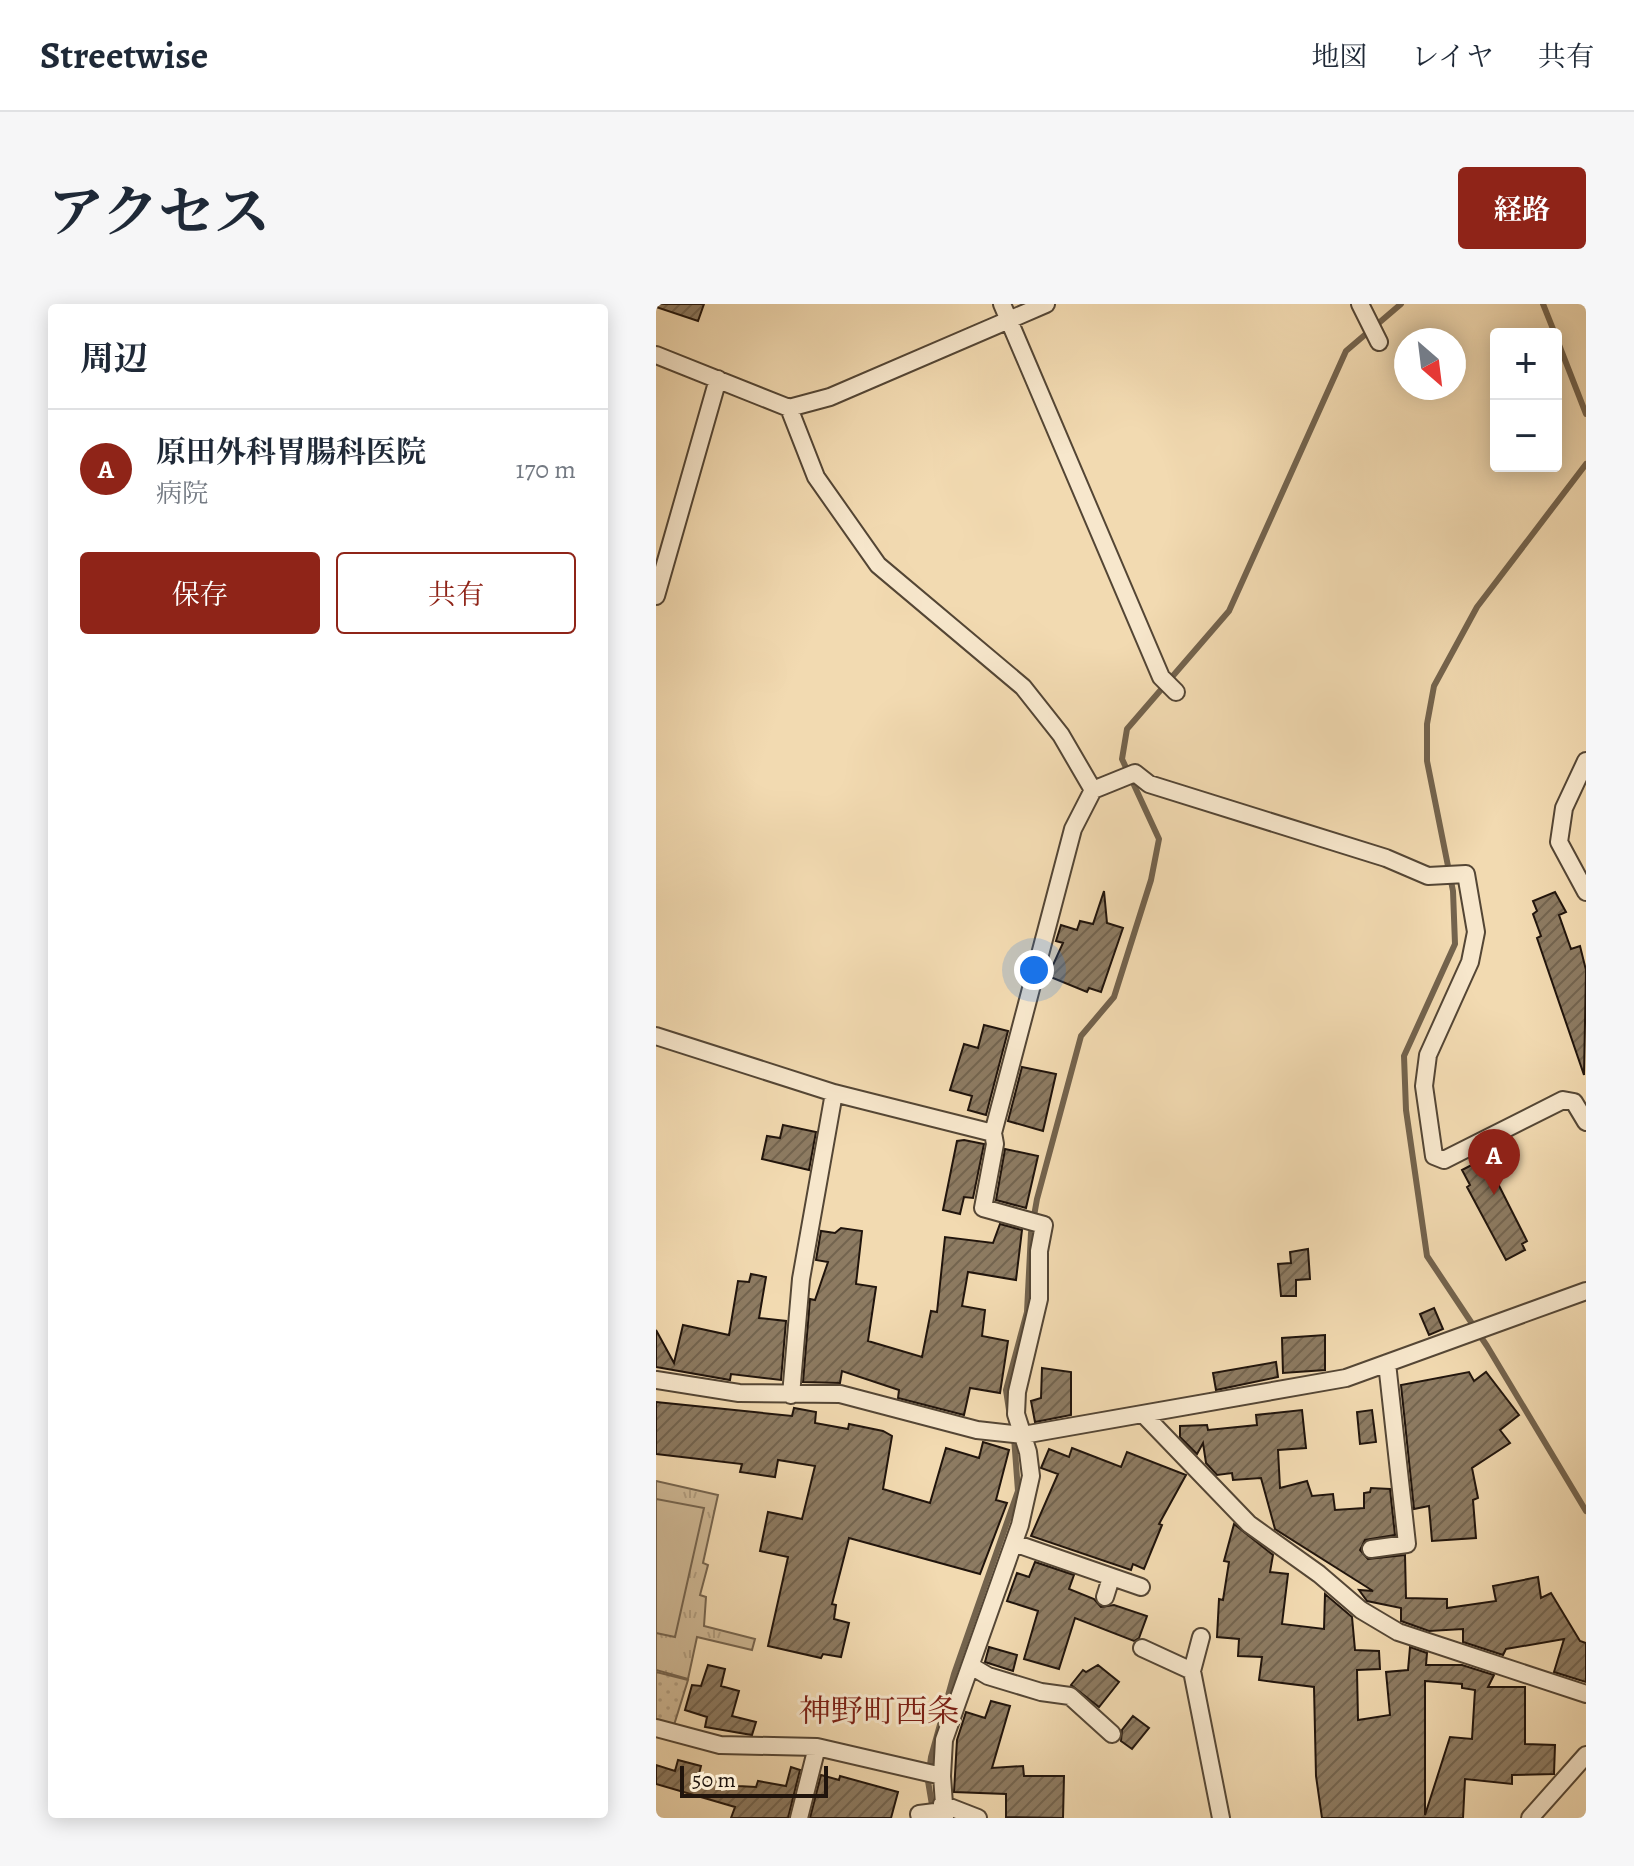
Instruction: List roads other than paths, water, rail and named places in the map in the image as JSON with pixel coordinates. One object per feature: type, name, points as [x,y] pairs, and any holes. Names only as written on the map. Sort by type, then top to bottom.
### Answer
[{"type":"street","points":[[1002,304],[1161,677],[1176,692]]},
{"type":"street","points":[[656,355],[789,408],[830,397],[1046,304]]},
{"type":"street","points":[[1360,304],[1379,342]]},
{"type":"street","points":[[656,596],[718,379]]},
{"type":"street","points":[[789,408],[816,477],[878,565],[1023,687],[1061,735],[1093,790]]},
{"type":"street","points":[[1586,761],[1564,808],[1559,842],[1586,892]]},
{"type":"street","points":[[943,1811],[944,1740],[971,1666],[985,1616],[1014,1543],[1031,1476],[1016,1414],[1017,1392],[1039,1299],[1039,1251],[1044,1225],[983,1208],[995,1144],[993,1133],[1073,829],[1093,790],[1135,773],[1149,784],[1386,858],[1428,876],[1466,874],[1476,932],[1470,962],[1428,1055],[1424,1086],[1434,1156],[1444,1160],[1563,1100],[1574,1102],[1586,1122]]},
{"type":"street","points":[[656,1036],[834,1093],[993,1133]]},
{"type":"street","points":[[791,1395],[801,1279],[834,1093]]},
{"type":"street","points":[[656,1380],[739,1393],[840,1394],[977,1430],[1023,1435],[1145,1416],[1346,1378],[1586,1291]]},
{"type":"street","points":[[1371,1549],[1407,1544],[1387,1363]]},
{"type":"street","points":[[1145,1416],[1249,1524],[1319,1574],[1361,1610],[1398,1632],[1586,1694]]},
{"type":"street","points":[[1014,1543],[1141,1587]]},
{"type":"street","points":[[1105,1597],[1111,1578]]},
{"type":"street","points":[[1201,1637],[1192,1671],[1221,1818]]},
{"type":"street","points":[[1142,1648],[1192,1671]]},
{"type":"street","points":[[971,1666],[988,1676],[1041,1692],[1070,1696],[1112,1734]]},
{"type":"street","points":[[656,1728],[720,1745],[817,1747],[942,1776]]},
{"type":"street","points":[[799,1818],[817,1747]]},
{"type":"street","points":[[1530,1818],[1586,1755]]},
{"type":"street","points":[[920,1818],[919,1814],[943,1811],[978,1818]]},
{"type":"waterway","points":[[1009,1410],[1006,1390],[1027,1312],[1031,1233],[1037,1199],[1081,1036],[1114,997],[1151,880],[1159,839],[1122,759],[1127,729],[1229,611],[1346,351],[1401,304]]},
{"type":"waterway","points":[[1543,304],[1553,328]]},
{"type":"waterway","points":[[1562,352],[1586,414]]},
{"type":"waterway","points":[[1586,464],[1477,607],[1434,686],[1427,724],[1427,761],[1453,891],[1455,944],[1404,1056],[1406,1110],[1427,1256],[1487,1346],[1586,1511]]},
{"type":"waterway","points":[[933,1811],[928,1781],[931,1757],[954,1674],[1018,1491],[1014,1437]]},
{"type":"place","name":"原田外科胃腸科医院","points":[[1494,1195]]},
{"type":"district","name":"神野町西条","points":[[879,1711]]}]
